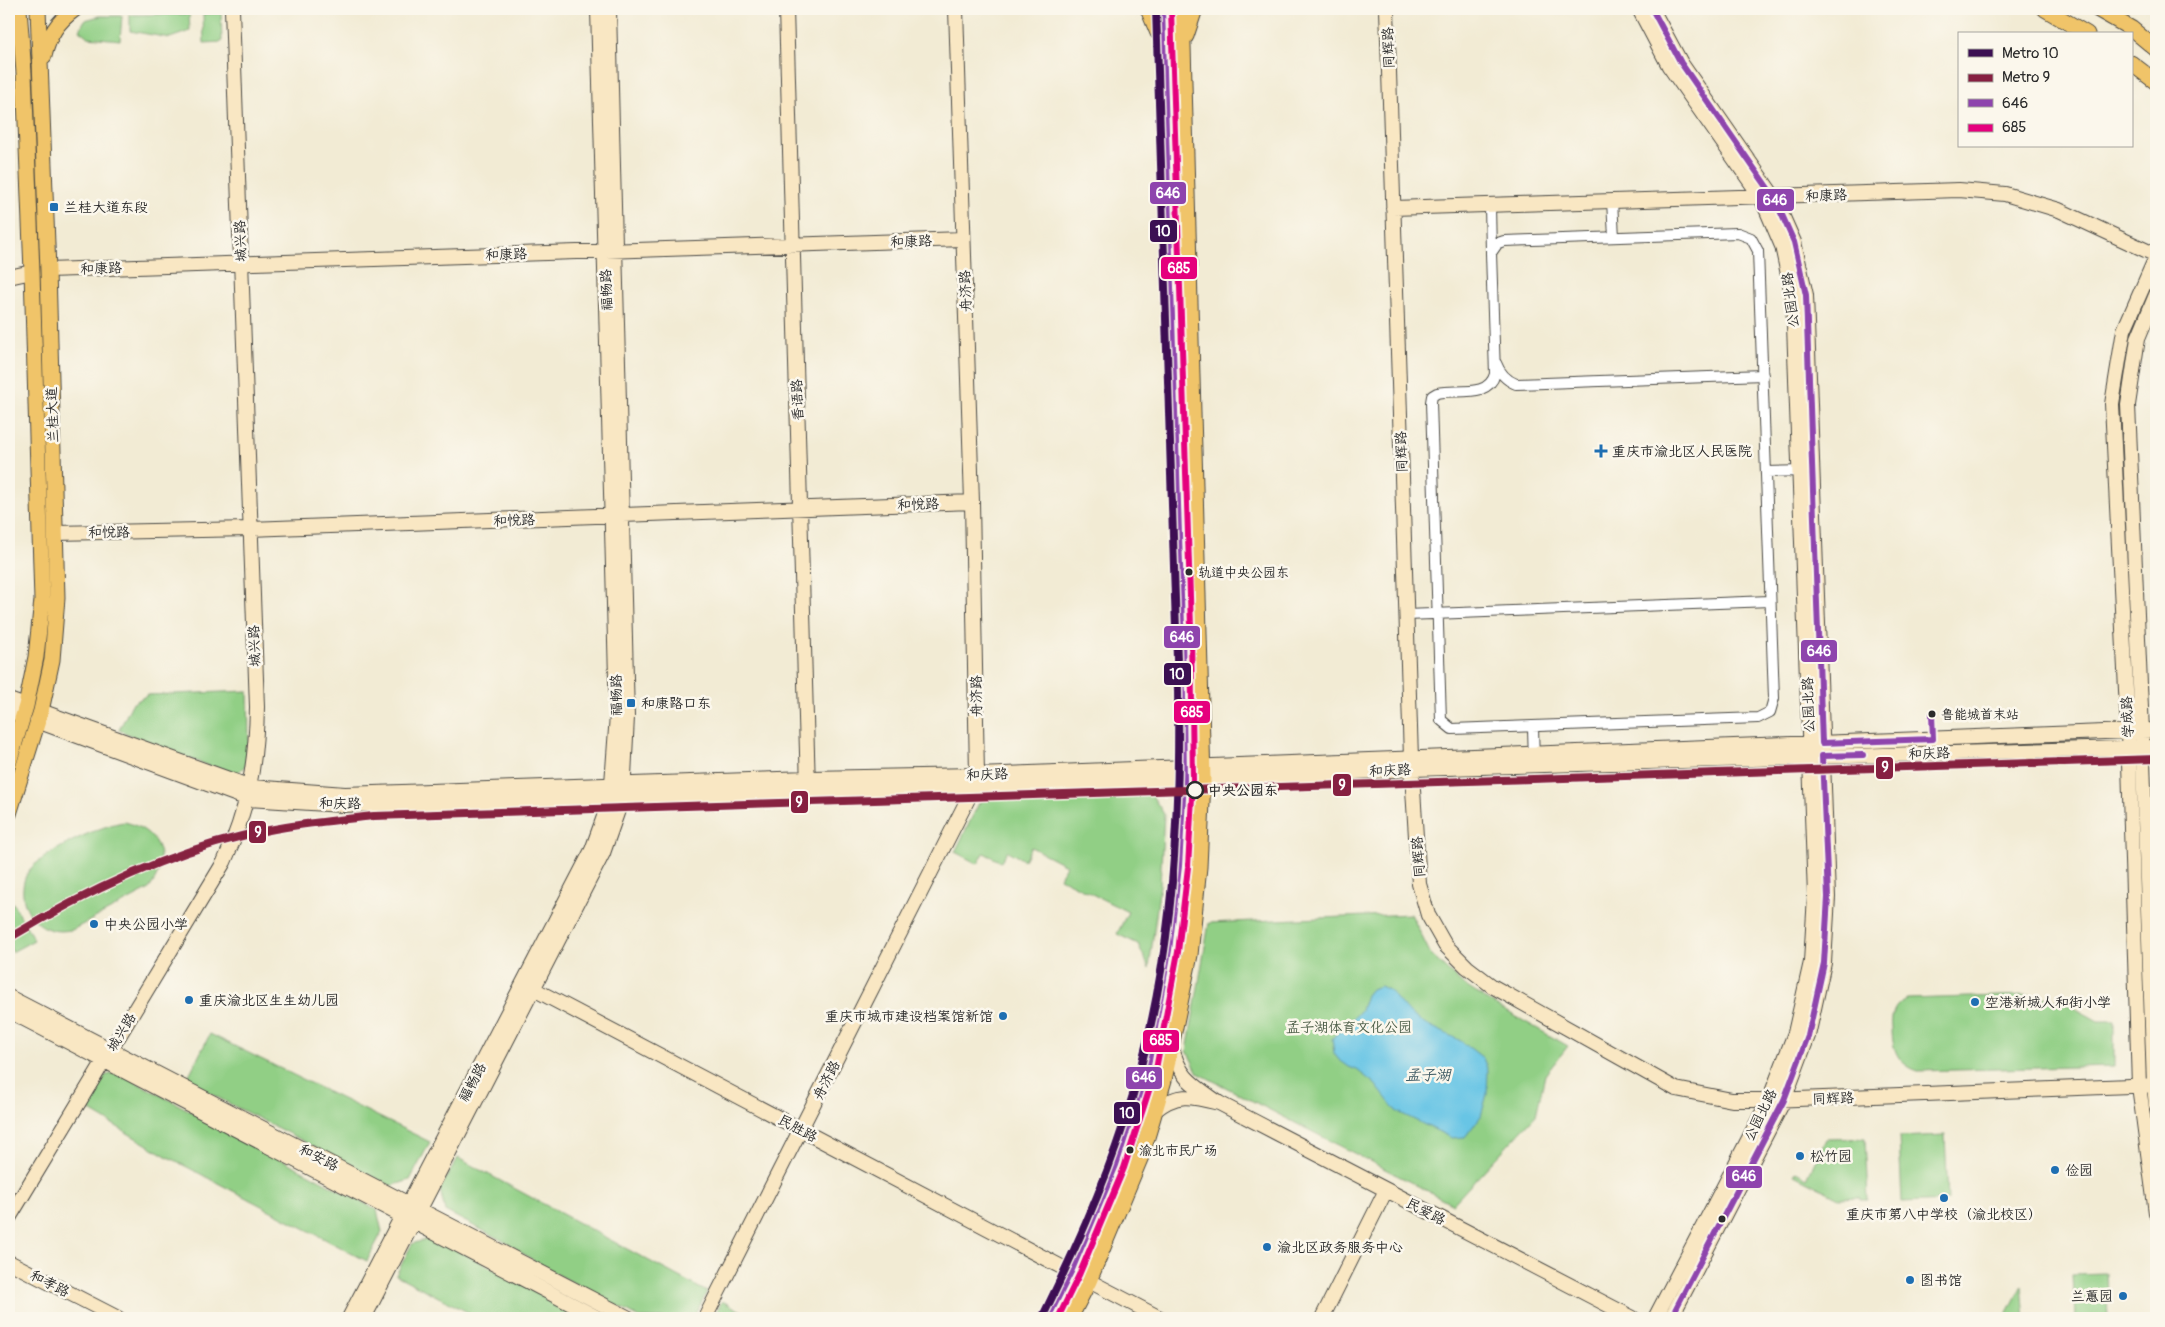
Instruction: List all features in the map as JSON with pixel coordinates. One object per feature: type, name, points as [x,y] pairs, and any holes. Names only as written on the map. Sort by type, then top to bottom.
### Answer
[{"type":"main road","name":"兰桂大道","points":[[9,814],[32,714],[42,600],[32,272],[24,73],[19,9]]},
{"type":"main road","name":"兰桂大道","points":[[9,762],[32,714],[52,660],[57,598],[48,270],[38,9]]},
{"type":"main road","points":[[40,75],[48,38],[60,21],[75,9]]},
{"type":"main road","points":[[1148,9],[1163,48]]},
{"type":"main road","points":[[1048,1318],[1071,1272],[1116,1166],[1148,1066],[1169,950],[1178,866],[1184,773],[1182,626],[1162,9]]},
{"type":"main road","points":[[1070,1318],[1089,1281],[1142,1154],[1164,1080],[1190,955],[1199,867],[1203,772],[1182,9]]},
{"type":"main road","points":[[1183,46],[1195,9]]},
{"type":"main road","points":[[2045,9],[2084,32]]},
{"type":"main road","points":[[2097,9],[2132,30],[2156,49]]},
{"type":"main road","points":[[9,35],[14,41],[24,73]]},
{"type":"main road","points":[[2132,64],[2156,82]]},
{"type":"street","name":"城兴路","points":[[9,1218],[224,862],[238,832],[250,793],[257,743],[257,706],[232,9]]},
{"type":"street","name":"福畅路","points":[[598,9],[610,251]]},
{"type":"street","name":"福畅路","points":[[349,1318],[411,1212],[528,986],[602,853],[618,791],[627,717],[617,516],[610,251],[609,9]]},
{"type":"street","name":"香语路","points":[[786,9],[808,785]]},
{"type":"street","name":"舟济路","points":[[705,1318],[976,781],[972,502],[956,9]]},
{"type":"street","name":"同辉路","points":[[1387,9],[1411,763],[1419,884],[1428,915],[1445,945],[1467,967],[1492,986],[1676,1089],[1732,1100],[1784,1100],[2155,1085]]},
{"type":"street","name":"公园北路","points":[[1639,9],[1669,66],[1768,197]]},
{"type":"street","name":"公园北路","points":[[1652,9],[1681,63],[1768,197],[1782,246],[1793,298],[1806,471],[1816,750],[1815,896],[1811,962],[1795,1033],[1769,1100],[1655,1318]]},
{"type":"street","name":"和康路","points":[[1393,208],[1959,190],[2004,194],[2059,210],[2155,260]]},
{"type":"street","points":[[1612,202],[1614,237]]},
{"type":"street","points":[[1490,205],[1491,253],[1494,358],[1495,374],[1490,385],[1477,390],[1437,393],[1432,396],[1430,402],[1441,720],[1452,729],[1758,718],[1764,716],[1773,706],[1774,698],[1758,251],[1751,238],[1738,233],[1504,241],[1494,247],[1491,253]]},
{"type":"street","name":"和康路","points":[[48,270],[963,239]]},
{"type":"street","name":"学成路","points":[[2155,260],[2124,330],[2112,404],[2135,731],[2142,747],[2156,1105]]},
{"type":"street","points":[[9,277],[32,272]]},
{"type":"street","name":"学成路","points":[[2135,731],[2128,404],[2138,338],[2156,295]]},
{"type":"street","points":[[1494,358],[1502,375],[1516,384],[1763,375]]},
{"type":"street","points":[[1766,472],[1806,471]]},
{"type":"street","name":"和悦路","points":[[55,533],[250,529],[972,502]]},
{"type":"street","points":[[1406,615],[1770,601]]},
{"type":"street","name":"和庆路","points":[[9,700],[32,714]]},
{"type":"street","name":"和庆路","points":[[9,710],[32,714],[250,793],[345,794],[618,791],[976,781],[1411,763],[1816,750],[2142,747]]},
{"type":"street","points":[[1533,727],[1534,759]]},
{"type":"street","name":"和庆路","points":[[1816,750],[2156,730]]},
{"type":"street","name":"学成路","points":[[2142,747],[2139,1086],[2156,1213]]},
{"type":"street","name":"公园北路","points":[[1671,1318],[1784,1100],[1808,1036],[1824,963],[1828,897],[1816,750]]},
{"type":"street","name":"民胜路","points":[[528,986],[1071,1272]]},
{"type":"street","name":"和安路","points":[[9,997],[108,1055],[411,1212],[629,1318]]},
{"type":"street","name":"和安路","points":[[9,1011],[108,1055]]},
{"type":"street","points":[[1171,1044],[1175,1060],[1185,1078],[1218,1103]]},
{"type":"street","points":[[1154,1111],[1176,1098],[1187,1096],[1218,1103]]},
{"type":"street","name":"民爱路","points":[[1218,1103],[1633,1318]]},
{"type":"street","points":[[1322,1318],[1386,1190]]},
{"type":"street","name":"福畅路","points":[[364,1318],[411,1212]]},
{"type":"street","name":"和安路","points":[[411,1212],[598,1318]]},
{"type":"street","name":"和孝路","points":[[9,1262],[118,1318]]},
{"type":"street","points":[[1089,1281],[1160,1318]]},
{"type":"green space","points":[[221,13],[222,42],[204,43],[203,14]]},
{"type":"green space","points":[[189,14],[190,31],[170,38],[130,31],[130,15]]},
{"type":"green space","points":[[100,16],[122,16],[120,40],[88,37],[79,30],[85,20]]},
{"type":"green space","points":[[248,691],[249,742],[246,765],[235,775],[157,747],[119,730],[132,704],[147,695]]},
{"type":"green space","points":[[1151,794],[1164,814],[1160,885],[1149,968],[1138,944],[1117,934],[1128,912],[1060,878],[1066,865],[1031,847],[1024,860],[1007,851],[1001,862],[984,853],[978,864],[955,852],[979,803],[987,797]]},
{"type":"green space","points":[[125,822],[147,832],[159,849],[159,869],[148,890],[72,930],[53,930],[39,924],[28,911],[23,896],[23,888],[28,872],[45,857],[73,841],[103,828]]},
{"type":"green space","points":[[13,903],[34,940],[12,952],[9,945],[9,905]]},
{"type":"green space","name":"孟子湖体育文化公园","points":[[1411,914],[1431,955],[1461,983],[1490,1002],[1568,1046],[1545,1075],[1536,1115],[1453,1204],[1198,1073],[1187,1051],[1209,923]]},
{"type":"green space","points":[[2031,995],[2048,998],[2071,1006],[2098,1021],[2114,1021],[2114,1066],[1918,1071],[1905,1064],[1897,1054],[1893,1042],[1893,1014],[1895,1008],[1907,999]]},
{"type":"green space","points":[[210,1034],[430,1142],[410,1180],[391,1186],[186,1081]]},
{"type":"green space","points":[[117,1072],[377,1210],[382,1232],[367,1261],[166,1156],[84,1107],[104,1076]]},
{"type":"green space","points":[[1945,1135],[1948,1200],[1902,1202],[1899,1137]]},
{"type":"green space","points":[[1865,1138],[1868,1200],[1860,1200],[1860,1197],[1839,1198],[1794,1175],[1796,1172],[1807,1178],[1826,1139]]},
{"type":"green space","points":[[458,1158],[707,1292],[693,1318],[640,1318],[540,1265],[509,1244],[445,1211],[440,1189]]},
{"type":"green space","points":[[433,1237],[587,1318],[479,1318],[396,1275],[412,1244]]},
{"type":"green space","points":[[2106,1273],[2108,1318],[2075,1318],[2073,1274]]},
{"type":"green space","points":[[2022,1285],[2025,1318],[2005,1318]]},
{"type":"green space","points":[[722,1301],[755,1318],[713,1318]]},
{"type":"water","name":"孟子湖","points":[[1381,986],[1389,990],[1406,1010],[1420,1021],[1461,1041],[1483,1058],[1488,1071],[1487,1094],[1481,1116],[1465,1137],[1452,1138],[1396,1111],[1375,1084],[1357,1070],[1338,1059],[1334,1053],[1332,1039],[1361,1010],[1366,995],[1371,989]]},
{"type":"metro line","name":"10","points":[[1042,1318],[1097,1198],[1124,1123],[1140,1070],[1153,1017],[1162,964],[1174,855],[1177,801],[1178,691],[1156,9]]},
{"type":"metro line","name":"9","points":[[9,938],[93,892],[151,865],[181,854],[211,844],[275,829],[374,816],[2156,759]]},
{"type":"transit line","name":"646","points":[[1048,1318],[1071,1272],[1116,1165],[1148,1066],[1169,950],[1179,866],[1184,780],[1182,627],[1162,9]]},
{"type":"transit line","name":"685","points":[[1058,1318],[1079,1275],[1124,1168],[1156,1069],[1178,952],[1188,867],[1193,780],[1191,627],[1171,9]]},
{"type":"transit line","name":"646","points":[[1652,9],[1681,63],[1774,197],[1794,242],[1806,295],[1822,743],[1933,739],[1932,714]]},
{"type":"transit line","name":"646","points":[[1671,1318],[1784,1100],[1808,1036],[1824,963],[1828,897],[1822,756],[1863,755]]},
{"type":"place","name":"兰桂大道东段","points":[[54,207]]},
{"type":"place","name":"重庆市渝北区人民医院","points":[[1601,451]]},
{"type":"place","name":"轨道中央公园东","points":[[1189,572]]},
{"type":"place","name":"和康路口东","points":[[631,703]]},
{"type":"place","name":"鲁能城首末站","points":[[1932,714]]},
{"type":"place","name":"中央公园东","points":[[1195,790]]},
{"type":"place","name":"中央公园小学","points":[[94,924]]},
{"type":"place","name":"重庆渝北区生生幼儿园","points":[[189,1000]]},
{"type":"place","name":"空港新城人和街小学","points":[[1975,1002]]},
{"type":"place","name":"重庆市城市建设档案馆新馆","points":[[1003,1016]]},
{"type":"place","name":"渝北市民广场","points":[[1130,1150]]},
{"type":"place","name":"松竹园","points":[[1800,1156]]},
{"type":"place","name":"俭园","points":[[2055,1170]]},
{"type":"place","name":"重庆市第八中学校（渝北校区）","points":[[1944,1198]]},
{"type":"place","name":"渝北区政务服务中心","points":[[1267,1247]]},
{"type":"place","name":"图书馆","points":[[1910,1280]]},
{"type":"place","name":"兰蕙园","points":[[2123,1296]]}]
